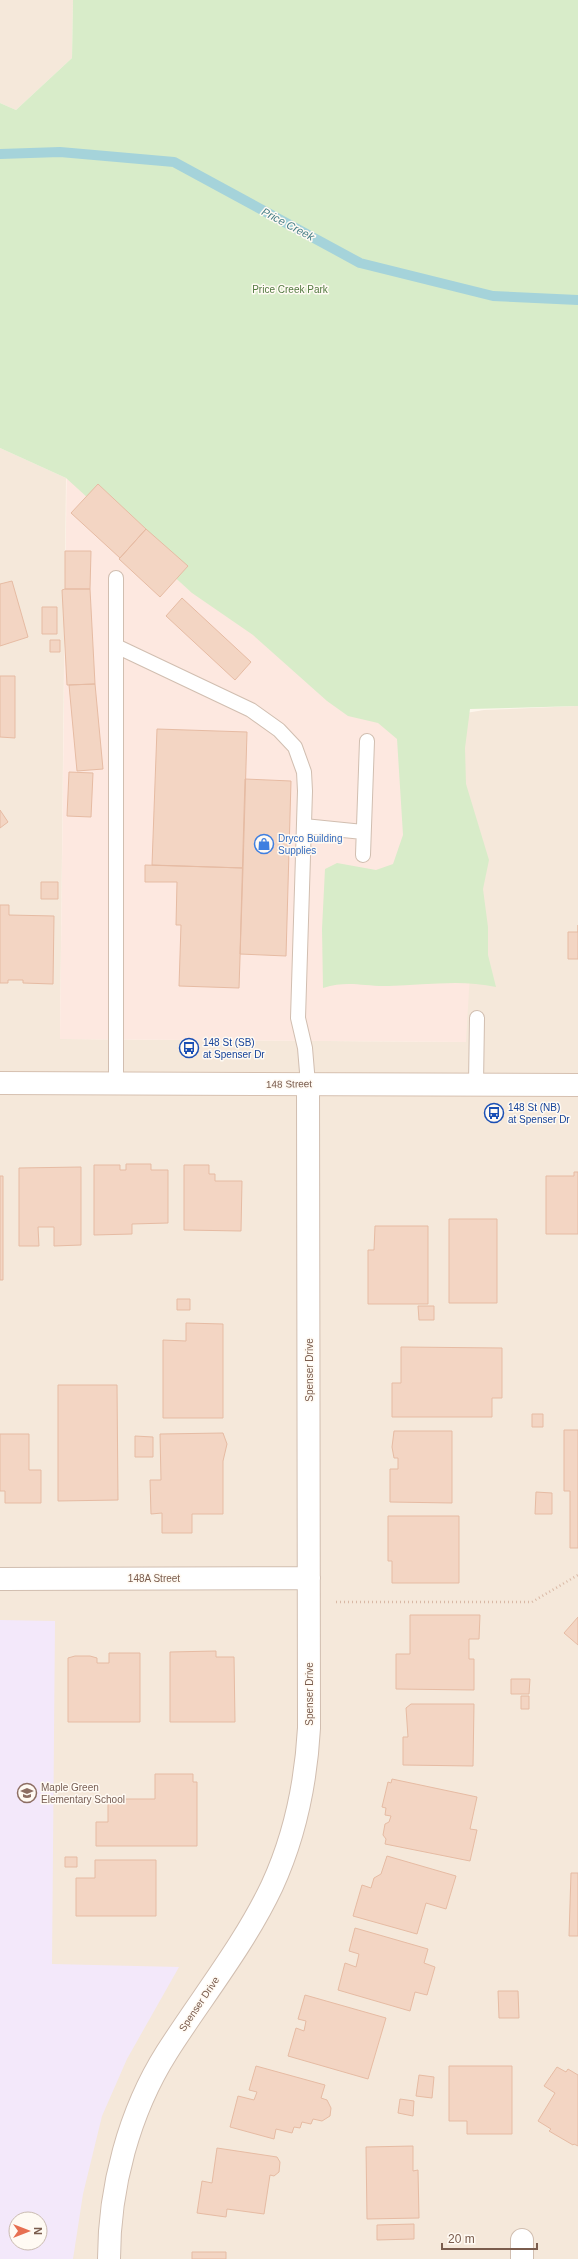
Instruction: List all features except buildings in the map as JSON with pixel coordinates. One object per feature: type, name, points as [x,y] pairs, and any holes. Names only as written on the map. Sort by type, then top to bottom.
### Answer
[{"type":"street","name":"148 Street","points":[[0,1083],[578,1085]]},
{"type":"street","name":"Spenser Drive","points":[[109,2259],[111,2218],[122,2161],[133,2122],[148,2087],[166,2053],[257,1915],[282,1860],[291,1834],[304,1780],[307,1754],[309,1578],[308,1084]]},
{"type":"street","name":"148A Street","points":[[0,1579],[309,1578]]},
{"type":"lane","points":[[116,578],[116,1083]]},
{"type":"lane","points":[[116,646],[251,710],[279,730],[295,746],[304,772],[304,826],[298,1018],[305,1048],[308,1084]]},
{"type":"lane","points":[[363,855],[367,741]]},
{"type":"lane","points":[[304,826],[364,832]]},
{"type":"lane","points":[[476,1084],[477,1018]]},
{"type":"path","points":[[333,1602],[532,1602],[578,1575]]},
{"type":"shaded area","points":[[0,0],[73,0],[72,58],[16,110],[0,103]]},
{"type":"shaded area","name":"Dryco Building Supplies","points":[[67,445],[460,714],[470,973],[466,1042],[60,1039]]},
{"type":"shaded area","points":[[0,448],[66,478],[60,1039],[466,1042],[460,714],[484,710],[578,706],[578,2259],[0,2259]]},
{"type":"shaded area","name":"Maple Green Elementary School","points":[[0,1620],[55,1621],[52,1964],[179,1967],[127,2059],[102,2116],[83,2194],[73,2259],[0,2259]]},
{"type":"green space","name":"Price Creek Park","points":[[73,0],[578,0],[578,706],[470,709],[465,748],[466,784],[489,860],[483,889],[488,927],[488,955],[496,987],[470,983],[443,983],[389,986],[341,984],[323,988],[322,929],[325,869],[337,863],[376,870],[393,864],[403,835],[397,739],[378,723],[348,716],[327,701],[253,635],[192,593],[66,478],[0,448],[0,103],[16,110],[72,58]]},
{"type":"waterway","name":"Price Creek","points":[[0,154],[60,152],[174,162],[360,263],[493,296],[578,300]]},
{"type":"place","name":"Dryco Building Supplies","points":[[264,844]]},
{"type":"place","name":"148 St (SB) at Spenser Dr","points":[[189,1048]]},
{"type":"place","name":"148 St (NB) at Spenser Dr","points":[[494,1113]]},
{"type":"place","name":"Maple Green Elementary School","points":[[27,1793]]}]
